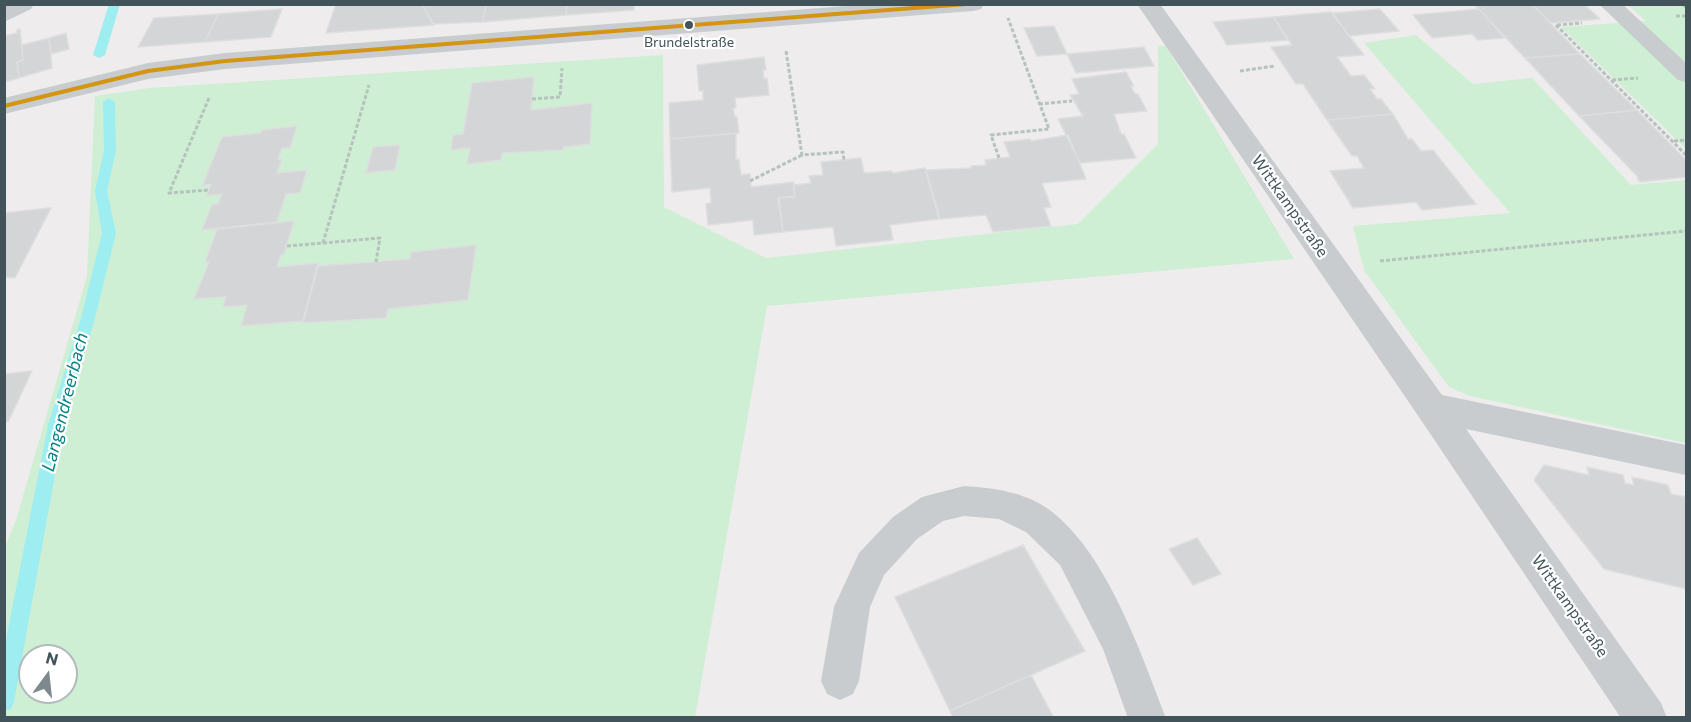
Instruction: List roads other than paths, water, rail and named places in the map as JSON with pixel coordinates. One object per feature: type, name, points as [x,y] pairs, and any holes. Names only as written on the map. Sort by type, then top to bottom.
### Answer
[{"type":"street","points":[[4,15],[23,4]]},
{"type":"street","points":[[4,106],[148,70],[225,61],[973,4]]},
{"type":"street","name":"Wittkampstraße","points":[[1148,4],[1431,406],[1646,717]]},
{"type":"street","points":[[1431,406],[1686,460]]},
{"type":"lane","points":[[1609,4],[1686,75]]},
{"type":"lane","points":[[840,681],[852,607],[871,564],[904,528],[934,508],[964,501],[1003,504],[1038,521],[1072,554],[1119,642],[1147,717]]},
{"type":"waterway","name":"Langendreerbach","points":[[99,55],[115,4]]},
{"type":"waterway","name":"Langendreerbach","points":[[4,702],[56,425],[88,318],[109,233],[101,191],[110,150],[109,102]]},
{"type":"place","name":"Brundelstraße","points":[[689,25]]}]
